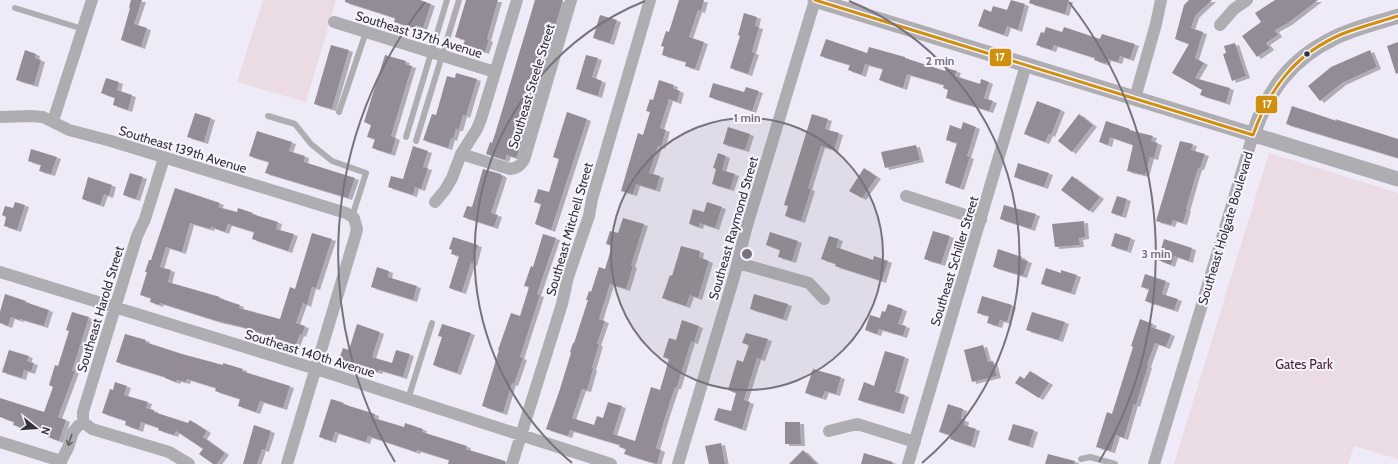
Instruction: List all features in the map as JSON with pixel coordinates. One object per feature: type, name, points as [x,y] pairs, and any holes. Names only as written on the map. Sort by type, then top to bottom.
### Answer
[{"type":"street","points":[[53,121],[92,0]]},
{"type":"street","points":[[435,202],[445,190],[461,154],[481,120],[517,0]]},
{"type":"street","name":"Southeast Steele Street","points":[[461,154],[510,168],[520,166],[524,160],[571,0]]},
{"type":"street","name":"Southeast Mitchell Street","points":[[512,464],[562,304],[568,277],[589,216],[594,192],[650,0]]},
{"type":"street","points":[[815,0],[1398,179]]},
{"type":"street","name":"Southeast Raymond Street","points":[[678,464],[738,263],[746,228],[815,0]]},
{"type":"street","points":[[1135,98],[1156,24],[1161,0]]},
{"type":"street","points":[[1220,25],[1234,9],[1247,0]]},
{"type":"street","name":"Southeast Holgate Boulevard","points":[[1154,464],[1253,135],[1267,100],[1285,76],[1300,60],[1316,48],[1348,32],[1398,16]]},
{"type":"street","name":"Southeast 137th Avenue","points":[[334,22],[496,72]]},
{"type":"street","name":"Southeast Schiller Street","points":[[908,464],[1026,65]]},
{"type":"street","name":"Southeast 139th Avenue","points":[[1,119],[38,116],[53,121],[76,132],[111,141],[346,213],[354,219]]},
{"type":"street","name":"Southeast Harold Street","points":[[61,462],[68,448],[73,432],[83,422],[83,412],[137,236],[145,220],[164,158]]},
{"type":"street","points":[[906,196],[981,220]]},
{"type":"street","points":[[287,464],[357,232],[354,219]]},
{"type":"street","points":[[738,263],[809,283],[824,299]]},
{"type":"street","name":"Southeast 140th Avenue","points":[[0,272],[316,369],[610,464]]},
{"type":"street","points":[[83,422],[92,429],[169,452],[189,464]]},
{"type":"street","points":[[830,431],[857,424],[915,442]]},
{"type":"street","points":[[0,442],[61,462]]},
{"type":"lane","points":[[416,141],[437,54],[447,0]]},
{"type":"lane","points":[[406,137],[459,0]]},
{"type":"lane","points":[[15,8],[83,29]]},
{"type":"lane","points":[[339,112],[366,32]]},
{"type":"lane","points":[[268,116],[295,124],[311,144],[332,161],[366,173],[354,219]]},
{"type":"lane","points":[[408,399],[432,323]]},
{"type":"lane","points":[[1081,459],[1090,457],[1115,464]]},
{"type":"green space","points":[[263,0],[336,0],[306,102],[237,82]]},
{"type":"green space","name":"Gates Park","points":[[1269,153],[1398,193],[1398,459],[1354,446],[1348,464],[1174,464]]},
{"type":"building","points":[[131,0],[142,0],[134,24],[147,28],[141,47],[121,40]]},
{"type":"building","points":[[345,0],[420,0],[431,4],[423,28],[416,25],[415,28],[394,22],[395,18],[345,2]]},
{"type":"building","points":[[466,0],[498,0],[487,39],[489,40],[485,52],[463,45],[465,40],[455,37]]},
{"type":"building","points":[[535,0],[563,0],[517,157],[507,155],[505,160],[486,154],[496,131]]},
{"type":"building","points":[[679,0],[704,0],[701,11],[698,10],[689,37],[704,42],[695,69],[685,66],[686,62],[662,55],[664,47],[661,46],[666,31],[669,32]]},
{"type":"building","points":[[1011,0],[1025,4],[1018,30],[1007,26],[1004,35],[978,26],[984,9],[991,12],[993,6],[1007,10]]},
{"type":"building","points":[[1030,0],[1069,0],[1065,14],[1029,3]]},
{"type":"building","points":[[1189,0],[1212,0],[1195,16],[1191,28],[1203,32],[1195,58],[1204,63],[1195,78],[1230,88],[1226,103],[1200,95],[1202,90],[1172,73],[1189,44],[1175,39],[1184,5]]},
{"type":"building","points":[[1275,0],[1318,0],[1288,23],[1275,30],[1278,35],[1266,43],[1270,48],[1257,57],[1242,36],[1261,22],[1255,13]]},
{"type":"building","points":[[744,13],[757,17],[755,26],[759,27],[752,52],[755,53],[748,74],[730,68],[740,36],[738,35]]},
{"type":"building","points":[[600,15],[617,20],[610,43],[593,38]]},
{"type":"building","points":[[1046,27],[1062,32],[1064,27],[1100,39],[1102,34],[1135,44],[1130,59],[1120,56],[1118,62],[1107,59],[1106,64],[1094,60],[1095,58],[1054,45],[1052,50],[1036,45],[1041,32],[1044,33]]},
{"type":"building","points":[[826,39],[867,53],[869,47],[905,57],[945,71],[946,68],[957,71],[955,76],[980,84],[981,79],[989,82],[984,98],[993,101],[989,111],[946,98],[948,90],[943,88],[944,85],[907,74],[903,88],[879,80],[883,69],[865,64],[862,75],[848,70],[850,65],[820,56]]},
{"type":"building","points":[[1398,42],[1398,73],[1396,74],[1387,46]]},
{"type":"building","points":[[1235,43],[1246,76],[1232,81],[1223,54],[1226,53],[1224,46]]},
{"type":"building","points":[[331,45],[349,50],[332,109],[314,104]]},
{"type":"building","points":[[25,50],[36,54],[35,58],[41,60],[34,85],[16,80]]},
{"type":"building","points":[[1370,50],[1377,67],[1342,83],[1320,101],[1308,86],[1331,67]]},
{"type":"building","points":[[385,55],[406,61],[405,64],[412,66],[391,136],[396,138],[391,154],[372,148],[375,139],[367,137],[371,125],[364,122]]},
{"type":"building","points":[[586,55],[598,58],[592,77],[602,81],[598,96],[576,89]]},
{"type":"building","points":[[456,73],[477,79],[466,116],[463,115],[459,129],[456,129],[448,148],[423,140],[432,114],[436,115],[447,76],[455,78]]},
{"type":"building","points":[[106,78],[119,82],[115,98],[101,93]]},
{"type":"building","points":[[659,80],[674,85],[673,88],[680,91],[677,102],[669,99],[660,128],[666,130],[661,147],[658,146],[649,173],[660,176],[656,190],[636,184],[633,194],[621,191],[638,133],[643,135],[650,112],[646,111],[650,99],[653,100]]},
{"type":"building","points":[[713,83],[744,92],[746,87],[759,91],[752,111],[709,97]]},
{"type":"building","points":[[117,90],[132,95],[128,110],[113,105]]},
{"type":"building","points":[[1037,101],[1061,110],[1051,135],[1049,134],[1045,142],[1024,134]]},
{"type":"building","points":[[1292,106],[1398,139],[1398,158],[1286,124]]},
{"type":"building","points":[[567,112],[587,119],[551,230],[535,224],[541,204],[534,202],[538,189],[549,192],[559,159],[553,157]]},
{"type":"building","points":[[195,113],[211,118],[204,142],[187,137]]},
{"type":"building","points":[[812,114],[828,119],[825,129],[839,133],[834,150],[821,146],[808,188],[811,189],[801,221],[785,216],[788,206],[784,205]]},
{"type":"building","points":[[1079,114],[1093,125],[1072,152],[1058,141]]},
{"type":"building","points":[[1106,121],[1130,129],[1129,130],[1153,136],[1151,141],[1158,143],[1154,158],[1150,157],[1145,175],[1127,171],[1133,145],[1110,137],[1108,145],[1099,142]]},
{"type":"building","points":[[963,122],[976,127],[967,156],[970,157],[960,188],[945,183],[957,143],[946,140],[950,125],[961,129]]},
{"type":"building","points":[[728,127],[750,134],[745,150],[723,144]]},
{"type":"building","points":[[257,131],[292,142],[289,151],[305,156],[304,162],[355,178],[348,198],[265,173],[269,162],[249,156]]},
{"type":"building","points":[[1180,141],[1193,144],[1191,150],[1205,154],[1200,168],[1198,168],[1183,223],[1173,220],[1171,225],[1156,221]]},
{"type":"building","points":[[916,145],[920,160],[885,168],[881,152]]},
{"type":"building","points":[[413,146],[428,151],[423,167],[428,168],[421,189],[415,187],[413,195],[388,187],[391,176],[403,179]]},
{"type":"building","points":[[31,149],[57,157],[51,174],[39,171],[41,165],[28,161]]},
{"type":"building","points":[[718,153],[726,156],[722,170],[735,174],[730,189],[712,184],[716,169],[713,168]]},
{"type":"building","points":[[1018,163],[1049,173],[1044,187],[1014,177]]},
{"type":"building","points":[[864,168],[877,177],[862,198],[849,191]]},
{"type":"building","points":[[483,169],[501,174],[503,176],[491,213],[498,215],[494,227],[463,217],[467,206],[472,207]]},
{"type":"building","points":[[130,173],[143,177],[136,199],[123,195]]},
{"type":"building","points":[[1072,176],[1100,197],[1089,211],[1061,190]]},
{"type":"building","points":[[88,177],[112,185],[109,196],[104,194],[100,205],[82,199]]},
{"type":"building","points":[[175,188],[220,203],[218,207],[237,212],[238,208],[278,222],[276,229],[294,234],[288,251],[252,239],[254,232],[228,224],[225,232],[211,227],[210,229],[190,223],[182,252],[166,247],[160,267],[171,270],[168,282],[220,297],[219,298],[240,305],[239,308],[280,319],[290,287],[295,289],[312,233],[332,239],[316,288],[312,287],[307,305],[303,303],[296,323],[305,326],[296,345],[239,326],[217,321],[160,303],[159,305],[150,302],[151,298],[140,295],[147,272],[145,272],[149,260],[151,260]]},
{"type":"building","points":[[1117,196],[1127,199],[1122,216],[1111,213]]},
{"type":"building","points":[[15,202],[25,205],[17,230],[4,226],[6,217],[2,215],[5,206],[13,208]]},
{"type":"building","points":[[707,202],[722,207],[715,228],[700,223],[699,227],[689,224],[693,209],[704,212]]},
{"type":"building","points":[[1004,205],[1036,214],[1031,229],[1000,219]]},
{"type":"building","points":[[623,218],[644,224],[631,265],[633,266],[626,289],[610,284],[599,319],[605,321],[597,344],[599,344],[592,368],[593,369],[587,390],[582,389],[572,418],[594,425],[597,416],[603,418],[608,402],[622,406],[613,434],[635,441],[651,387],[660,390],[669,359],[663,357],[669,338],[676,340],[682,320],[699,326],[694,342],[691,341],[677,387],[675,387],[666,414],[656,448],[661,450],[657,464],[624,454],[626,449],[619,447],[620,445],[570,430],[568,436],[546,429],[588,300],[586,300],[589,291],[591,292],[599,267],[605,269],[612,246],[606,244],[610,231],[618,233]]},
{"type":"building","points":[[1084,221],[1085,237],[1079,238],[1080,245],[1055,247],[1052,224]]},
{"type":"building","points":[[933,231],[950,236],[941,264],[924,259]]},
{"type":"building","points":[[770,232],[798,241],[792,261],[778,257],[780,250],[766,245]]},
{"type":"building","points":[[1115,233],[1131,238],[1127,251],[1111,246]]},
{"type":"building","points":[[543,234],[556,238],[537,294],[540,295],[520,357],[523,358],[514,384],[512,383],[503,413],[482,406],[498,350],[511,313],[520,316],[529,287],[524,286],[531,266],[533,267]]},
{"type":"building","points":[[829,236],[839,239],[836,247],[873,260],[874,256],[888,261],[882,281],[835,266],[836,264],[821,259]]},
{"type":"building","points":[[453,237],[478,245],[473,264],[471,263],[462,292],[449,288],[459,256],[451,254],[452,250],[449,249]]},
{"type":"building","points":[[1164,239],[1192,248],[1189,261],[1174,256],[1171,265],[1158,260]]},
{"type":"building","points":[[681,246],[700,251],[699,257],[709,261],[698,298],[690,295],[686,306],[662,298],[670,275],[672,276]]},
{"type":"building","points":[[998,249],[1022,257],[1021,259],[1028,261],[1023,276],[993,267]]},
{"type":"building","points":[[377,267],[389,271],[388,277],[417,286],[413,300],[371,287]]},
{"type":"building","points":[[1046,268],[1061,273],[1061,270],[1077,275],[1071,293],[1041,284]]},
{"type":"building","points":[[1145,274],[1166,281],[1162,294],[1178,299],[1174,310],[1145,301],[1149,289],[1141,287]]},
{"type":"building","points":[[5,294],[49,310],[44,326],[11,317],[8,326],[0,323],[0,312]]},
{"type":"building","points":[[754,294],[788,304],[783,319],[750,309]]},
{"type":"building","points":[[982,296],[1012,305],[1007,322],[1000,320],[998,326],[987,323],[989,316],[977,313]]},
{"type":"building","points":[[888,304],[903,309],[898,324],[906,326],[903,336],[879,329],[877,334],[865,330],[870,315],[880,318],[882,311],[885,312]]},
{"type":"building","points":[[72,312],[89,317],[72,371],[75,371],[58,417],[66,420],[59,441],[48,437],[49,433],[24,425],[23,428],[13,425],[14,422],[0,417],[0,398],[44,412],[53,387],[49,385],[55,365],[58,366],[69,331],[66,330]]},
{"type":"building","points":[[1032,312],[1065,322],[1059,340],[1026,330]]},
{"type":"building","points":[[1140,319],[1153,324],[1151,327],[1171,334],[1166,347],[1155,343],[1124,438],[1116,435],[1111,451],[1096,447],[1107,412],[1112,414],[1133,347],[1131,346]]},
{"type":"building","points":[[357,324],[380,332],[372,357],[392,363],[396,350],[410,354],[403,377],[379,370],[378,372],[361,367],[361,369],[338,362],[343,348],[349,350]]},
{"type":"building","points":[[442,324],[471,333],[457,373],[433,365],[442,337],[438,336]]},
{"type":"building","points":[[746,333],[768,339],[761,359],[757,358],[744,400],[750,402],[742,429],[714,420],[718,408],[731,411],[736,393],[728,390],[737,360],[743,362],[749,345],[742,343]]},
{"type":"building","points":[[125,334],[146,340],[145,342],[182,354],[243,369],[242,371],[290,386],[283,408],[260,401],[256,412],[238,406],[240,399],[215,391],[216,388],[187,379],[186,382],[177,380],[176,382],[165,377],[116,362]]},
{"type":"building","points":[[983,345],[988,362],[993,361],[997,376],[972,382],[964,350]]},
{"type":"building","points":[[9,350],[29,356],[27,361],[34,363],[31,372],[24,370],[22,378],[2,372]]},
{"type":"building","points":[[885,351],[905,357],[895,392],[905,395],[900,412],[858,400],[864,382],[874,386]]},
{"type":"building","points":[[813,369],[841,377],[836,394],[825,391],[822,398],[805,393]]},
{"type":"building","points":[[1030,371],[1049,383],[1039,398],[1015,383],[1020,376],[1024,379]]},
{"type":"building","points":[[115,382],[127,386],[124,395],[148,402],[146,408],[188,423],[190,420],[207,431],[203,437],[225,453],[217,464],[213,464],[199,454],[203,449],[176,431],[174,435],[158,430],[159,428],[141,422],[139,430],[125,425],[126,421],[102,413],[110,389],[113,390]]},
{"type":"building","points":[[331,399],[375,414],[374,418],[404,427],[405,423],[423,429],[422,432],[467,446],[466,449],[505,461],[505,464],[448,464],[449,460],[417,450],[416,452],[368,436],[366,442],[335,432],[332,441],[319,437]]},
{"type":"building","points":[[948,404],[963,409],[961,419],[965,420],[964,425],[976,429],[971,446],[950,439],[951,435],[939,432]]},
{"type":"building","points":[[785,422],[800,422],[801,444],[785,444]]},
{"type":"building","points":[[1013,424],[1034,430],[1029,446],[1008,440]]},
{"type":"building","points":[[254,425],[271,431],[265,450],[262,449],[257,464],[243,464]]},
{"type":"building","points":[[721,443],[725,464],[709,464],[705,446]]},
{"type":"building","points":[[803,450],[817,464],[789,464]]},
{"type":"building","points":[[864,453],[893,462],[892,464],[861,464]]},
{"type":"building","points":[[1048,454],[1075,461],[1074,464],[1045,464]]},
{"type":"transit line","name":"17","points":[[815,0],[1253,135],[1267,102],[1286,74],[1298,62],[1325,42],[1342,34],[1398,16]]}]
